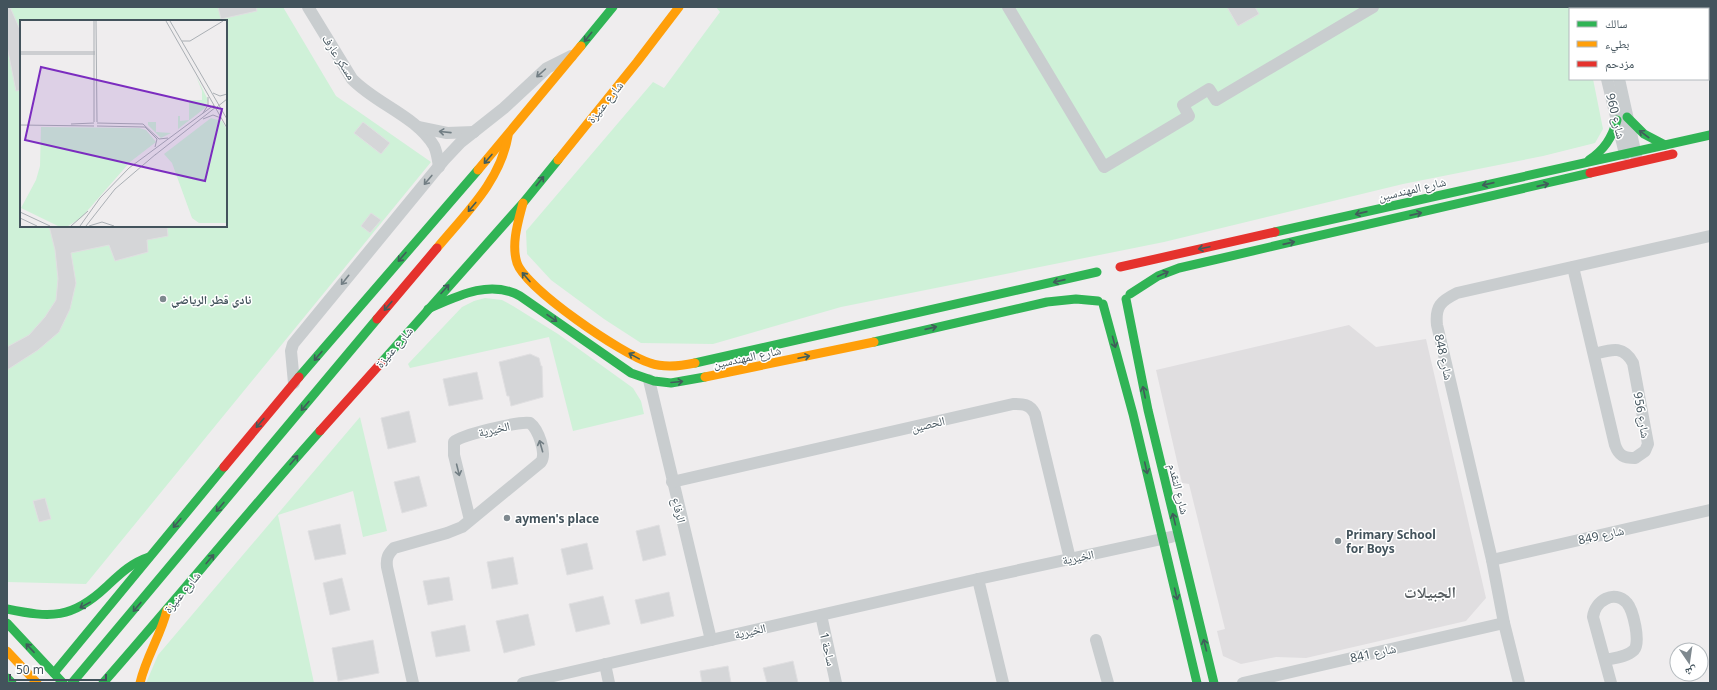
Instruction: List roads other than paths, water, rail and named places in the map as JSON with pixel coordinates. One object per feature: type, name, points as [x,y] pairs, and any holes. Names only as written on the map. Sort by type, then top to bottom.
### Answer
[{"type":"main road","points":[[53,678],[149,557],[294,383],[508,136],[613,7]]},
{"type":"main road","name":"شارع عنيزة","points":[[103,683],[167,610],[255,505],[427,309],[523,203],[637,62],[679,7]]},
{"type":"main road","points":[[1581,163],[1598,154],[1605,147],[1622,118],[1644,134],[1665,145]]},
{"type":"main road","name":"شارع المهندسين","points":[[1128,297],[1158,276],[1179,268],[1633,156],[1665,145],[1710,135]]},
{"type":"main road","points":[[72,683],[484,192],[499,170],[506,153],[508,136]]},
{"type":"main road","name":"شارع المهندسين","points":[[1114,266],[1581,163],[1633,156],[1680,153]]},
{"type":"main road","name":"شارع المهندسين","points":[[523,203],[515,244],[516,257],[521,270],[529,280],[555,303],[619,347],[648,363],[661,366],[691,364],[1097,272]]},
{"type":"main road","points":[[1100,302],[1116,306],[1128,297],[1130,279],[1114,266],[1097,272],[1091,287],[1100,302],[1133,414],[1197,683]]},
{"type":"main road","name":"شارع المهندسين","points":[[427,309],[473,291],[488,288],[504,289],[520,296],[631,373],[649,380],[665,383],[678,383],[869,343],[1047,302],[1076,298],[1100,302]]},
{"type":"main road","name":"شارع التقدم","points":[[1128,297],[1148,410],[1214,683]]},
{"type":"main road","points":[[7,609],[42,616],[73,611],[94,600],[127,567],[138,560],[149,557]]},
{"type":"main road","points":[[140,683],[145,664],[160,634],[167,610]]},
{"type":"main road","points":[[7,623],[53,678],[63,683]]},
{"type":"main road","points":[[7,651],[37,683]]},
{"type":"main road","points":[[7,678],[12,683]]},
{"type":"street","name":"مسكر عارف","points":[[308,7],[352,79],[362,89],[418,127],[434,145],[439,167]]},
{"type":"street","points":[[1008,7],[1104,167],[1189,116],[1183,105],[1209,89],[1216,100],[1373,7]]},
{"type":"street","points":[[294,383],[291,351],[293,344],[439,167],[461,142],[504,108],[547,68],[558,61],[575,54]]},
{"type":"street","name":"شارع 960","points":[[1607,80],[1622,118],[1633,156]]},
{"type":"street","name":"شارع 960","points":[[1618,80],[1622,118]]},
{"type":"street","name":"مسكر عارف","points":[[418,127],[447,133],[474,132]]},
{"type":"street","name":"شارع 848","points":[[1519,683],[1504,623],[1492,560],[1439,332],[1436,316],[1439,306],[1445,299],[1457,293],[1710,236]]},
{"type":"street","name":"شارع 956","points":[[1573,267],[1615,445],[1618,452],[1623,456],[1635,458],[1645,451],[1648,444],[1633,363],[1629,356],[1623,351],[1614,349],[1594,354]]},
{"type":"street","name":"الرفاع","points":[[649,380],[672,482],[711,640]]},
{"type":"street","name":"الحصين","points":[[672,482],[1013,404],[1021,404],[1032,408],[1035,414],[1070,559]]},
{"type":"street","name":"الخيرية","points":[[413,683],[386,559],[389,552],[394,548],[455,530],[470,520],[543,459],[543,453],[534,426],[530,423],[519,423],[457,439],[454,442],[453,448],[470,520]]},
{"type":"street","name":"شارع 849","points":[[1492,560],[1710,510]]},
{"type":"street","name":"الخيرية","points":[[523,683],[978,579],[1178,536]]},
{"type":"street","points":[[978,579],[1003,683]]},
{"type":"street","points":[[1605,660],[1628,654],[1635,648],[1637,641],[1637,633],[1630,608],[1627,603],[1617,597],[1605,598],[1600,601],[1594,612],[1594,620],[1610,683]]},
{"type":"street","name":"ساحة 1","points":[[820,615],[836,683]]},
{"type":"street","name":"شارع 841","points":[[1243,683],[1504,623]]},
{"type":"street","points":[[1096,640],[1108,683]]},
{"type":"street","points":[[605,664],[609,683]]},
{"type":"place","name":"نادي قطر الرياضي","points":[[163,299]]},
{"type":"place","name":"aymen's place","points":[[507,518]]},
{"type":"place","name":"Primary School for Boys","points":[[1338,541]]},
{"type":"district","name":"الجبيلات","points":[[1430,592]]}]
